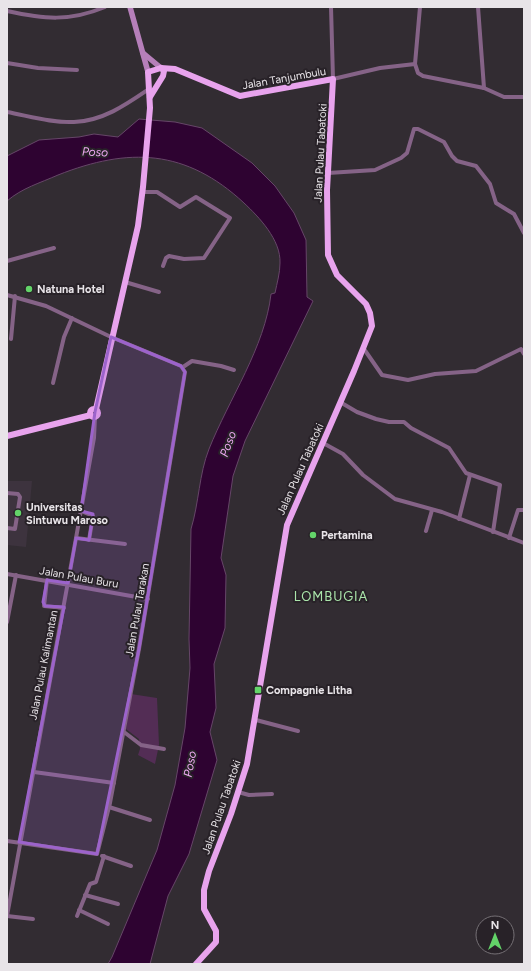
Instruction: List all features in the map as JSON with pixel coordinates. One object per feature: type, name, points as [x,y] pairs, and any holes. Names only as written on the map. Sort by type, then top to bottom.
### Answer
[{"type":"highway","name":"Jalan Tanjumbulu","points":[[162,68],[171,69],[240,96],[333,79]]},
{"type":"highway","points":[[7,436],[93,416],[91,411],[96,409],[138,226],[143,189],[150,108],[148,72],[162,68],[164,71],[163,76]]},
{"type":"highway","points":[[150,97],[163,76],[171,69]]},
{"type":"highway","points":[[149,81],[163,76]]},
{"type":"highway","name":"Jalan Pulau Tabatoki","points":[[196,964],[216,942],[216,931],[204,909],[204,890],[209,871],[247,764],[256,720],[287,525],[371,330],[370,314],[366,304],[337,275],[328,255],[328,173],[333,79]]},
{"type":"main road","points":[[130,7],[148,72]]},
{"type":"main road","points":[[143,53],[162,68]]},
{"type":"street","points":[[7,11],[34,17],[56,19],[75,16],[106,7]]},
{"type":"street","points":[[331,7],[333,79],[380,68],[415,64]]},
{"type":"street","points":[[420,7],[415,64],[418,73],[423,76],[484,88],[504,97],[524,97]]},
{"type":"street","points":[[478,7],[484,88]]},
{"type":"street","points":[[7,63],[38,68],[77,70]]},
{"type":"street","points":[[7,112],[62,122],[80,122],[96,118],[125,106],[150,88]]},
{"type":"street","points":[[328,173],[375,170],[401,158],[409,149],[414,129],[418,128],[444,142],[452,156],[457,161],[476,166],[490,184],[496,203],[514,214],[524,233]]},
{"type":"street","points":[[143,189],[157,192],[180,207],[197,197],[230,218],[204,258],[184,259],[169,256],[166,258],[163,266]]},
{"type":"street","points":[[7,261],[54,248]]},
{"type":"street","points":[[126,282],[159,292]]},
{"type":"street","points":[[7,295],[46,306],[112,337],[183,367],[192,361],[234,370]]},
{"type":"street","points":[[11,339],[14,296]]},
{"type":"street","points":[[54,383],[64,337],[72,318]]},
{"type":"street","points":[[364,349],[382,375],[408,380],[435,374],[476,371],[521,349],[524,354]]},
{"type":"street","name":"Jalan Pulau Tarakan","points":[[97,854],[109,808],[148,599],[179,418],[185,375],[183,367]]},
{"type":"street","points":[[340,402],[357,412],[376,419],[388,422],[404,422],[411,428],[437,440],[450,449],[463,470],[470,475],[500,485],[492,532]]},
{"type":"street","name":"Jalan Pulau Kalimantan","points":[[7,916],[19,842],[34,772],[49,680],[64,608],[94,438],[93,416]]},
{"type":"street","points":[[323,443],[343,454],[363,475],[392,497],[459,519],[524,543]]},
{"type":"street","points":[[459,519],[470,475]]},
{"type":"street","points":[[7,493],[18,494],[20,497],[15,529],[7,528]]},
{"type":"street","points":[[426,531],[432,510]]},
{"type":"street","points":[[509,538],[518,510],[524,510]]},
{"type":"street","points":[[81,512],[93,516],[89,540]]},
{"type":"street","points":[[76,538],[125,544]]},
{"type":"street","name":"Jalan Pulau Buru","points":[[7,574],[68,583],[148,599]]},
{"type":"street","points":[[7,622],[16,575]]},
{"type":"street","points":[[47,580],[44,606],[64,608]]},
{"type":"street","points":[[256,720],[298,731]]},
{"type":"street","points":[[124,732],[140,745],[164,749]]},
{"type":"street","points":[[34,772],[114,782]]},
{"type":"street","points":[[238,792],[251,795],[272,794]]},
{"type":"street","points":[[109,808],[150,820]]},
{"type":"street","points":[[7,841],[97,854],[131,866]]},
{"type":"street","points":[[77,916],[90,884],[96,882],[104,856]]},
{"type":"street","points":[[85,895],[118,904]]},
{"type":"street","points":[[79,910],[108,924]]},
{"type":"street","points":[[7,916],[33,919]]},
{"type":"highlighted area","points":[[111,337],[181,366],[185,372],[139,649],[97,854],[19,842],[64,607],[45,606],[43,602],[47,580],[68,583],[76,538],[89,540],[93,514],[81,511],[95,412]]},
{"type":"shaded area","name":"Universitas Sintuwu Maroso","points":[[7,481],[32,481],[26,547],[7,545]]},
{"type":"shaded area","points":[[131,694],[157,698],[159,745],[155,764],[138,755],[140,749],[139,739],[126,729]]},
{"type":"water","name":"Poso","points":[[139,119],[175,122],[202,128],[252,163],[275,186],[294,213],[306,240],[307,297],[313,301],[245,441],[233,476],[221,558],[226,575],[225,628],[214,664],[216,708],[210,732],[217,760],[189,854],[168,896],[150,964],[108,964],[157,850],[175,785],[185,728],[190,668],[189,639],[191,529],[203,468],[217,430],[262,334],[271,294],[275,293],[280,267],[279,254],[273,238],[262,222],[250,209],[222,185],[200,172],[178,163],[156,158],[133,157],[109,160],[84,166],[58,175],[25,189],[7,201],[7,156],[39,140],[79,137],[94,134],[118,137]]},
{"type":"place","name":"Natuna Hotel","points":[[29,289]]},
{"type":"place","name":"Universitas Sintuwu Maroso","points":[[18,513]]},
{"type":"place","name":"Pertamina","points":[[313,535]]},
{"type":"place","name":"Compagnie Litha","points":[[258,690]]},
{"type":"district","name":"LOMBUGIA","points":[[331,596]]}]
